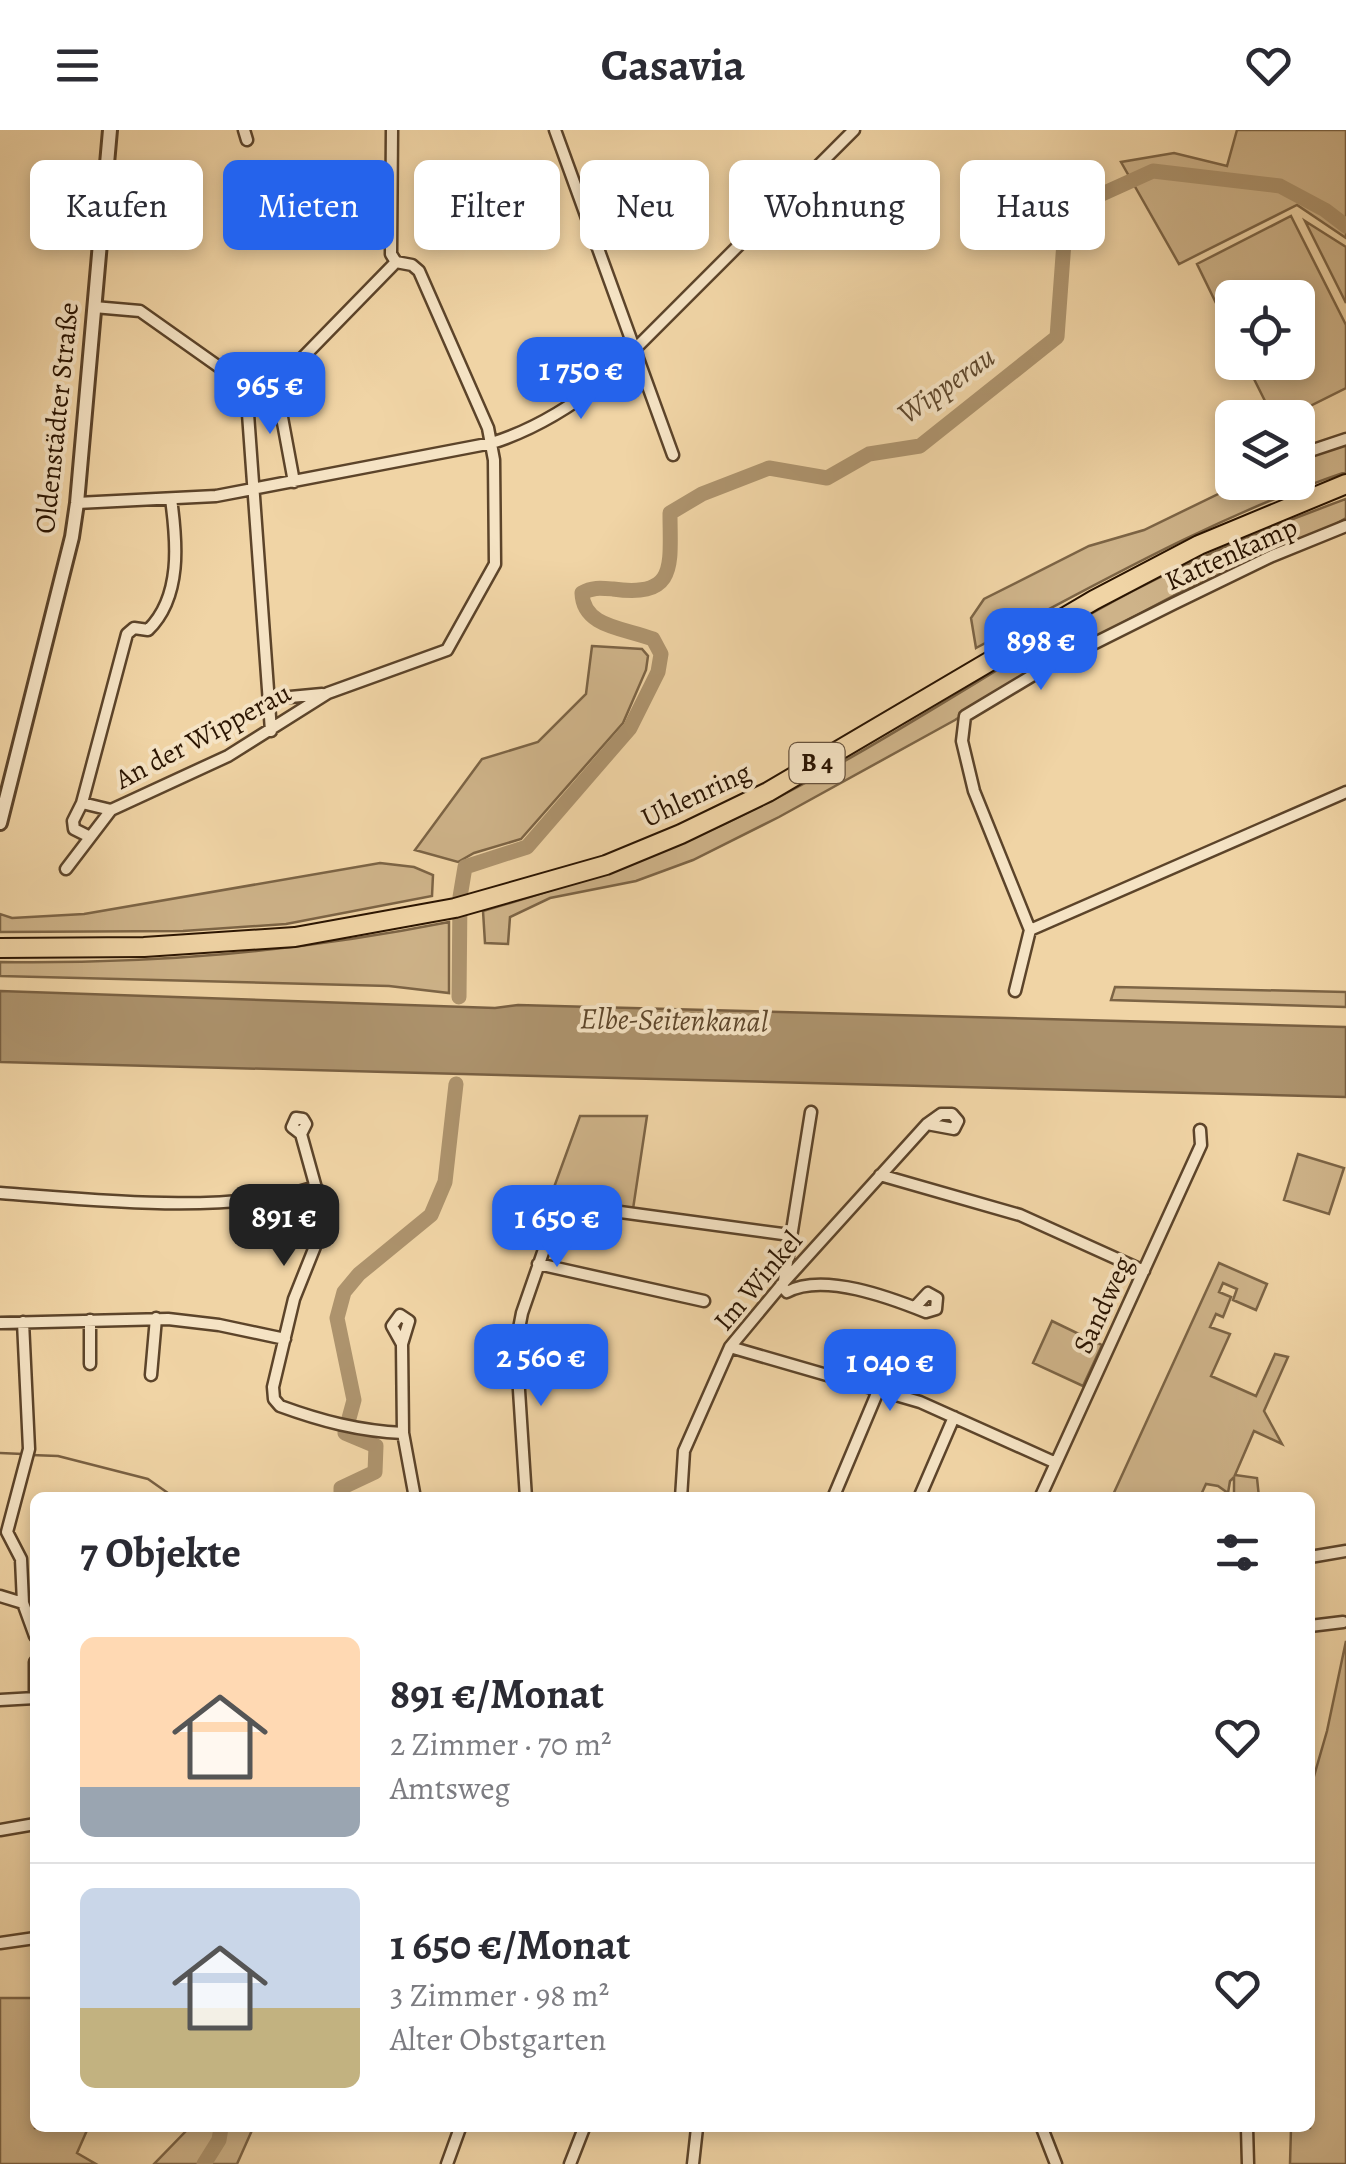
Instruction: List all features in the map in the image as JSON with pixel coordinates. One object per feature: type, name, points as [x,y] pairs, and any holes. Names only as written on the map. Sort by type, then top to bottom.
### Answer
[{"type":"highway","name":"Uhlenring","points":[[0,948],[144,947],[295,937],[480,902],[606,865],[768,792],[1094,600],[1199,546],[1346,484]]},
{"type":"street","name":"Oldenstädter Straße","points":[[0,824],[68,555],[77,502],[110,130]]},
{"type":"street","points":[[392,130],[391,254],[396,262],[419,271],[492,443]]},
{"type":"street","points":[[555,130],[673,455]]},
{"type":"street","points":[[77,502],[216,496],[253,490],[492,443],[533,427],[578,400],[854,130]]},
{"type":"street","points":[[94,307],[140,312],[246,386],[276,386],[396,262]]},
{"type":"street","points":[[246,386],[271,730]]},
{"type":"street","points":[[276,386],[294,482]]},
{"type":"street","points":[[1315,449],[1346,439]]},
{"type":"street","name":"An der Wipperau","points":[[269,699],[328,693],[438,656],[455,642],[495,564],[492,443]]},
{"type":"street","points":[[90,838],[74,829],[73,821],[82,803],[127,634],[134,628],[148,630],[155,624],[172,584],[176,539],[172,498]]},
{"type":"street","name":"Kattenkamp","points":[[1030,930],[974,791],[962,741],[965,716],[1044,668],[1173,604],[1346,526]]},
{"type":"street","name":"An der Wipperau","points":[[66,869],[111,810],[194,772],[328,693]]},
{"type":"street","points":[[1016,991],[1030,930],[1346,792]]},
{"type":"street","points":[[82,803],[111,810]]},
{"type":"street","points":[[811,1112],[783,1284],[788,1292],[798,1286],[843,1286],[915,1307]]},
{"type":"street","name":"Im Winkel","points":[[681,1492],[684,1451],[730,1347],[927,1124]]},
{"type":"street","name":"Sandweg","points":[[1043,1492],[1201,1144],[1200,1130]]},
{"type":"street","points":[[301,1134],[316,1187],[322,1229],[299,1284],[274,1399],[280,1406],[338,1426],[403,1433]]},
{"type":"street","points":[[880,1175],[1020,1215],[1144,1271]]},
{"type":"street","points":[[0,1193],[198,1202],[316,1187]]},
{"type":"street","points":[[526,1492],[516,1344],[522,1313],[558,1208],[576,1206],[790,1239],[811,1252]]},
{"type":"street","points":[[538,1264],[704,1300]]},
{"type":"street","points":[[0,1323],[156,1318],[219,1325],[284,1339]]},
{"type":"street","points":[[151,1375],[156,1318]]},
{"type":"street","points":[[90,1320],[90,1364]]},
{"type":"street","points":[[22,1322],[28,1455],[7,1532],[22,1559],[23,1603],[30,1622]]},
{"type":"street","points":[[402,1344],[403,1433],[414,1492]]},
{"type":"street","points":[[730,1347],[920,1402],[1056,1463]]},
{"type":"street","points":[[836,1492],[878,1390]]},
{"type":"street","points":[[922,1492],[954,1417]]},
{"type":"street","points":[[1315,1556],[1346,1552]]},
{"type":"street","points":[[0,1596],[23,1603]]},
{"type":"street","points":[[1315,1625],[1343,1622]]},
{"type":"street","points":[[0,1700],[30,1698]]},
{"type":"street","points":[[0,1830],[30,1825]]},
{"type":"street","points":[[0,1943],[30,1939]]},
{"type":"street","points":[[446,2164],[458,2132]]},
{"type":"street","points":[[570,2164],[582,2132]]},
{"type":"street","points":[[692,2164],[696,2132]]},
{"type":"street","points":[[1044,2132],[1056,2164]]},
{"type":"street","points":[[1248,2132],[1248,2164]]},
{"type":"shaded area","points":[[1237,130],[1346,130],[1346,238],[1297,205],[1179,264],[1121,162],[1174,153],[1227,166]]},
{"type":"shaded area","points":[[1291,216],[1346,325],[1346,388],[1315,404],[1315,400],[1264,400],[1254,380],[1315,380],[1315,280],[1215,280],[1215,301],[1197,264]]},
{"type":"shaded area","points":[[1305,221],[1346,247],[1346,303]]},
{"type":"shaded area","points":[[1346,441],[1346,472],[1315,484],[1315,450]]},
{"type":"shaded area","points":[[1215,496],[1215,500],[1273,500],[1204,530],[976,648],[971,618],[984,599],[1089,546],[1144,530]]},
{"type":"shaded area","points":[[1346,499],[1346,518],[1325,530],[1177,594],[1022,676],[955,720],[779,817],[693,860],[636,881],[550,898],[510,917],[508,944],[485,943],[483,911],[606,872],[726,823],[867,748],[1156,579]]},
{"type":"shaded area","points":[[592,646],[642,649],[648,656],[646,670],[623,723],[521,839],[458,862],[415,850],[482,759],[538,742],[586,694]]},
{"type":"shaded area","points":[[380,863],[414,867],[433,875],[432,896],[286,924],[183,931],[0,932],[0,914],[12,918],[84,914]]},
{"type":"shaded area","points":[[449,922],[449,993],[389,986],[0,976],[0,962],[114,961],[226,954]]},
{"type":"shaded area","points":[[1115,987],[1346,992],[1346,1007],[1111,1000]]},
{"type":"shaded area","points":[[580,1116],[647,1116],[633,1209],[559,1199],[553,1190]]},
{"type":"shaded area","points":[[1298,1154],[1344,1168],[1329,1214],[1284,1200]]},
{"type":"shaded area","points":[[1219,1263],[1267,1284],[1256,1310],[1233,1300],[1237,1289],[1223,1283],[1219,1292],[1231,1297],[1223,1317],[1216,1314],[1210,1327],[1230,1334],[1211,1376],[1256,1396],[1275,1354],[1288,1357],[1264,1411],[1282,1444],[1254,1431],[1235,1475],[1257,1478],[1258,1492],[1234,1492],[1234,1477],[1228,1492],[1206,1484],[1202,1492],[1114,1492]]},
{"type":"shaded area","points":[[1052,1321],[1102,1345],[1083,1386],[1033,1363]]},
{"type":"shaded area","points":[[1346,1641],[1346,2164],[1290,2164],[1291,2132],[1315,2132],[1315,1773]]},
{"type":"shaded area","points":[[0,1998],[30,1998],[30,2132],[86,2132],[77,2153],[96,2164],[0,2164]]},
{"type":"shaded area","points":[[185,2132],[251,2132],[237,2164],[154,2164]]},
{"type":"water","name":"Elbe-Seitenkanal","points":[[0,991],[495,1008],[518,1005],[1346,1027],[1346,1097],[0,1062]]},
{"type":"waterway","name":"Wipperau","points":[[459,997],[460,897],[465,867],[527,847],[630,728],[658,672],[661,654],[653,639],[598,620],[584,605],[582,593],[597,588],[634,590],[660,583],[669,562],[670,513],[702,494],[769,468],[827,478],[869,454],[920,446],[1057,337],[1064,242],[1091,199],[1153,171],[1280,186],[1346,226]]},
{"type":"waterway","name":"Wipperau","points":[[341,1492],[341,1488],[375,1472],[376,1446],[345,1433],[354,1400],[337,1318],[344,1292],[359,1274],[431,1215],[445,1182],[456,1084]]},
{"type":"waterway","points":[[0,1453],[23,1454]]},
{"type":"waterway","points":[[31,1455],[58,1456],[148,1479],[166,1492]]},
{"type":"waterway","name":"Wipperau","points":[[204,2164],[220,2132]]}]
